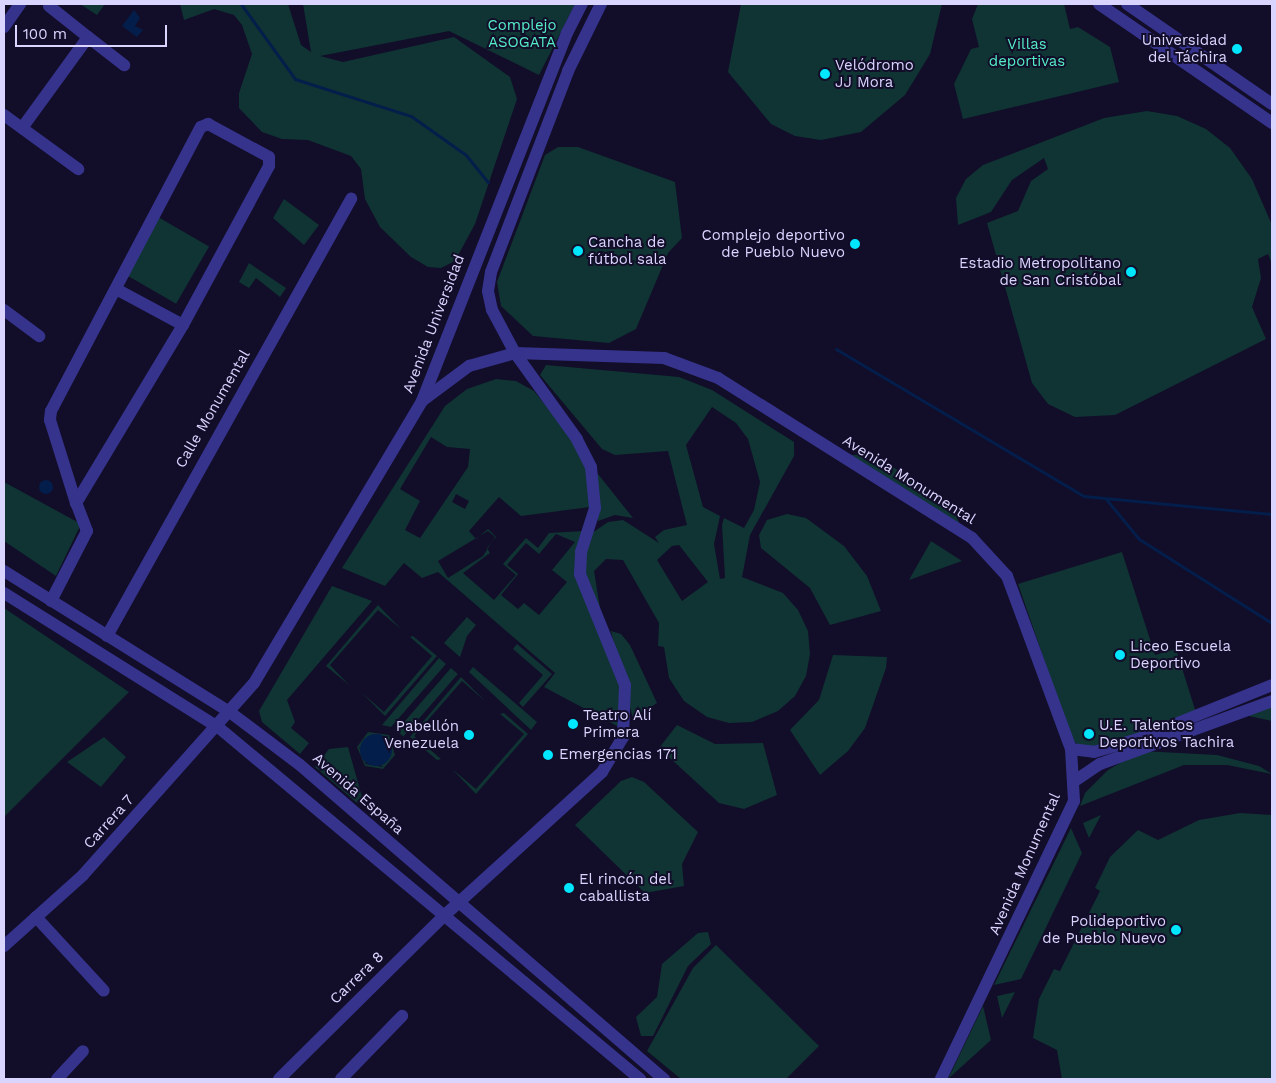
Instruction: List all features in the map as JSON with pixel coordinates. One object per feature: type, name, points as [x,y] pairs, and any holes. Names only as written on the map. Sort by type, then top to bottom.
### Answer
[{"type":"street","points":[[4,27],[20,4]]},
{"type":"street","name":"Avenida Universidad","points":[[231,713],[264,667],[422,401],[566,33],[582,4]]},
{"type":"street","points":[[515,353],[492,310],[491,272],[575,52],[601,4]]},
{"type":"street","points":[[1099,4],[1272,123]]},
{"type":"street","points":[[1127,4],[1272,104]]},
{"type":"street","points":[[49,6],[124,64]]},
{"type":"street","points":[[22,128],[88,37]]},
{"type":"street","points":[[4,115],[78,169]]},
{"type":"street","points":[[51,601],[87,531],[76,503],[50,416],[200,127],[208,124],[270,162],[183,325],[76,503]]},
{"type":"street","name":"Calle Monumental","points":[[107,636],[351,200]]},
{"type":"street","points":[[116,289],[183,325]]},
{"type":"street","points":[[4,310],[39,336]]},
{"type":"street","name":"Avenida Monumental","points":[[422,401],[469,366],[515,353],[635,354],[700,370],[972,538],[1007,576],[1071,750],[1076,780],[1073,803],[941,1079]]},
{"type":"street","name":"Carrera 8","points":[[279,1079],[290,1060],[602,772],[619,747],[627,714],[622,676],[580,574],[581,552],[595,508],[591,467],[577,439],[515,353]]},
{"type":"street","name":"Avenida España","points":[[4,571],[231,713],[300,766],[664,1079]]},
{"type":"street","points":[[4,593],[218,727],[446,914],[640,1079]]},
{"type":"street","points":[[1071,750],[1094,752],[1198,715],[1272,685]]},
{"type":"street","points":[[1076,780],[1100,764],[1203,728],[1272,701]]},
{"type":"street","name":"Carrera 7","points":[[5,941],[84,875],[231,713]]},
{"type":"street","points":[[1198,715],[1203,728]]},
{"type":"street","points":[[36,917],[104,991]]},
{"type":"street","points":[[341,1079],[402,1016]]},
{"type":"street","points":[[57,1079],[83,1052]]},
{"type":"green space","points":[[80,4],[105,4],[97,15]]},
{"type":"green space","name":"Complejo ASOGATA","points":[[180,4],[288,4],[301,45],[311,52],[303,4],[575,4],[539,75],[449,31],[320,56],[343,62],[454,37],[510,77],[517,99],[475,224],[455,261],[441,268],[428,267],[411,257],[380,227],[365,199],[361,169],[351,156],[308,140],[282,139],[262,132],[239,108],[239,93],[252,54],[242,25],[234,15],[214,9],[184,20]]},
{"type":"green space","name":"Velódromo JJ Mora","points":[[741,4],[942,4],[930,54],[905,95],[861,132],[821,140],[795,136],[771,124],[728,72]]},
{"type":"green space","name":"Villas deportivas","points":[[978,4],[1064,4],[1070,29],[1078,27],[1110,47],[1119,82],[963,119],[954,84],[971,49],[979,47],[972,19]]},
{"type":"green space","name":"Estadio Metropolitano de San Cristóbal","points":[[1147,111],[1177,116],[1206,129],[1230,148],[1252,179],[1272,225],[1272,264],[1268,254],[1258,259],[1261,278],[1252,307],[1266,339],[1115,415],[1075,417],[1048,404],[1032,383],[987,223],[1018,211],[1031,181],[1048,169],[1044,158],[1012,180],[991,212],[958,225],[956,198],[966,179],[983,165],[1104,118]]},
{"type":"green space","points":[[558,147],[578,147],[675,182],[682,238],[668,253],[636,329],[609,343],[533,336],[501,306],[497,282],[545,155]]},
{"type":"green space","points":[[284,199],[319,225],[304,245],[273,218]]},
{"type":"green space","points":[[158,217],[209,246],[176,304],[125,274]]},
{"type":"green space","points":[[249,263],[286,288],[280,297],[256,278],[249,288],[239,282]]},
{"type":"green space","points":[[546,365],[679,377],[712,390],[794,442],[794,456],[750,535],[742,577],[783,593],[798,610],[808,631],[810,654],[806,676],[795,696],[778,711],[752,722],[729,723],[707,717],[684,701],[669,678],[664,647],[658,646],[659,623],[623,560],[606,559],[594,571],[600,608],[580,574],[592,533],[608,522],[623,520],[659,543],[655,537],[664,530],[687,525],[668,451],[615,455],[602,449],[540,375]],"holes":[[[712,407],[736,423],[748,439],[760,482],[754,510],[744,528],[724,518],[722,525],[725,578],[720,579],[714,544],[720,516],[703,507],[686,445]],[[679,545],[708,582],[682,601],[657,560],[672,546]]]},
{"type":"green space","points":[[496,379],[516,381],[534,391],[571,437],[587,468],[590,507],[521,516],[499,497],[469,531],[476,538],[438,561],[448,578],[483,556],[488,549],[490,553],[463,573],[494,600],[516,575],[503,564],[526,538],[538,548],[549,533],[584,531],[577,551],[619,682],[619,727],[544,687],[555,673],[438,572],[422,578],[404,563],[385,586],[342,568],[445,406],[467,389]],"holes":[[[431,437],[447,447],[470,449],[468,467],[420,538],[405,530],[420,501],[400,489]],[[456,494],[469,501],[465,509],[452,502]],[[556,534],[575,542],[552,570],[567,582],[539,615],[524,603],[518,609],[501,595],[518,574],[507,565],[526,543],[539,554]]]},
{"type":"green space","points":[[842,455],[873,455],[949,501],[963,531]]},
{"type":"green space","points":[[598,474],[633,518],[615,515],[598,521]]},
{"type":"green space","points":[[4,482],[81,524],[56,576],[4,541]]},
{"type":"green space","points":[[787,514],[806,518],[844,546],[867,576],[881,611],[830,625],[810,588],[761,548],[759,535],[767,520]]},
{"type":"green space","points":[[488,529],[496,537],[492,542],[495,537],[488,531],[479,536]]},
{"type":"green space","points":[[931,541],[962,561],[909,580]]},
{"type":"green space","points":[[1122,552],[1155,655],[1176,649],[1198,719],[1084,749],[1072,740],[1018,584]]},
{"type":"green space","points":[[332,586],[372,601],[287,700],[295,722],[291,728],[309,743],[300,754],[262,722],[259,711]]},
{"type":"green space","points":[[378,605],[401,629],[378,610],[330,665],[349,685],[326,666]]},
{"type":"green space","points":[[4,608],[129,692],[4,817]]},
{"type":"green space","points":[[467,617],[476,625],[467,636],[460,657],[444,643]]},
{"type":"green space","points":[[611,631],[621,634],[630,645],[657,703],[633,719]]},
{"type":"green space","points":[[413,636],[437,656],[385,716],[361,692],[384,712],[432,656],[410,637]]},
{"type":"green space","points":[[517,644],[552,674],[523,707],[519,703],[543,675],[513,649]]},
{"type":"green space","points":[[833,655],[887,657],[886,668],[865,728],[848,751],[820,775],[790,730],[819,700]]},
{"type":"green space","points":[[439,658],[446,664],[391,727],[382,725]]},
{"type":"green space","points":[[473,667],[537,722],[531,730],[469,672]]},
{"type":"green space","points":[[451,668],[458,674],[403,737],[397,731]]},
{"type":"green space","points":[[461,677],[486,702],[462,681],[414,736],[441,759],[437,760],[410,737]]},
{"type":"green space","points":[[1272,701],[1272,721],[1240,714]]},
{"type":"green space","points":[[504,713],[528,734],[476,794],[452,769],[476,789],[524,734],[500,714]]},
{"type":"green space","points":[[677,725],[715,744],[763,743],[777,795],[744,809],[719,803],[659,748]]},
{"type":"green space","points":[[368,732],[389,735],[395,755],[383,769],[365,766],[357,747]],"holes":[[[359,747],[383,767],[366,764]]]},
{"type":"green space","points":[[104,737],[126,757],[101,787],[67,762]]},
{"type":"green space","points":[[348,747],[362,797],[357,803],[315,767],[329,749]]},
{"type":"green space","points":[[1141,751],[1217,755],[1259,766],[1272,774],[1227,765],[1184,765],[1080,806],[1085,793],[1108,770]]},
{"type":"green space","points":[[632,777],[644,782],[698,832],[682,864],[684,886],[645,893],[575,825],[621,781]]},
{"type":"green space","name":"Polideportivo de Pueblo Nuevo","points":[[1240,813],[1272,815],[1272,1079],[1062,1079],[1057,1050],[1033,1038],[1039,999],[1054,969],[1060,971],[1100,891],[1095,888],[1110,857],[1138,830],[1158,840],[1199,820]]},
{"type":"green space","points":[[1101,815],[1089,838],[1083,823]]},
{"type":"green space","points":[[1071,828],[1082,853],[1021,979],[994,985]]},
{"type":"green space","points":[[708,932],[711,944],[688,966],[653,1036],[641,1036],[636,1017],[657,997],[662,964],[698,933]]},
{"type":"green space","points":[[716,945],[819,1046],[786,1079],[681,1079],[647,1051],[693,968]]},
{"type":"green space","points":[[1015,992],[1002,1018],[997,996]]},
{"type":"green space","points":[[983,1006],[991,1040],[948,1079]]},
{"type":"water","points":[[134,10],[140,18],[135,26],[143,30],[137,37],[122,26]]},
{"type":"water","points":[[43,480],[49,480],[53,487],[49,494],[43,494],[39,490],[39,484]]},
{"type":"water","points":[[376,734],[388,738],[392,750],[388,762],[376,766],[364,762],[360,750],[364,738]]},
{"type":"waterway","points":[[241,4],[295,79],[411,116],[466,155],[488,182]]},
{"type":"waterway","points":[[836,349],[1084,496],[1272,514]]},
{"type":"waterway","points":[[1106,499],[1139,539],[1272,623]]},
{"type":"place","name":"Universidad del Táchira","points":[[1237,49]]},
{"type":"place","name":"Velódromo JJ Mora","points":[[825,74]]},
{"type":"place","name":"Complejo deportivo de Pueblo Nuevo","points":[[855,244]]},
{"type":"place","name":"Cancha de fútbol sala","points":[[578,251]]},
{"type":"place","name":"Estadio Metropolitano de San Cristóbal","points":[[1131,272]]},
{"type":"place","name":"Liceo Escuela Deportivo","points":[[1120,655]]},
{"type":"place","name":"Teatro Alí Primera","points":[[573,724]]},
{"type":"place","name":"U.E. Talentos Deportivos Tachira","points":[[1089,734]]},
{"type":"place","name":"Pabellón Venezuela","points":[[469,735]]},
{"type":"place","name":"Emergencias 171","points":[[548,755]]},
{"type":"place","name":"El rincón del caballista","points":[[569,888]]},
{"type":"place","name":"Polideportivo de Pueblo Nuevo","points":[[1176,930]]}]
